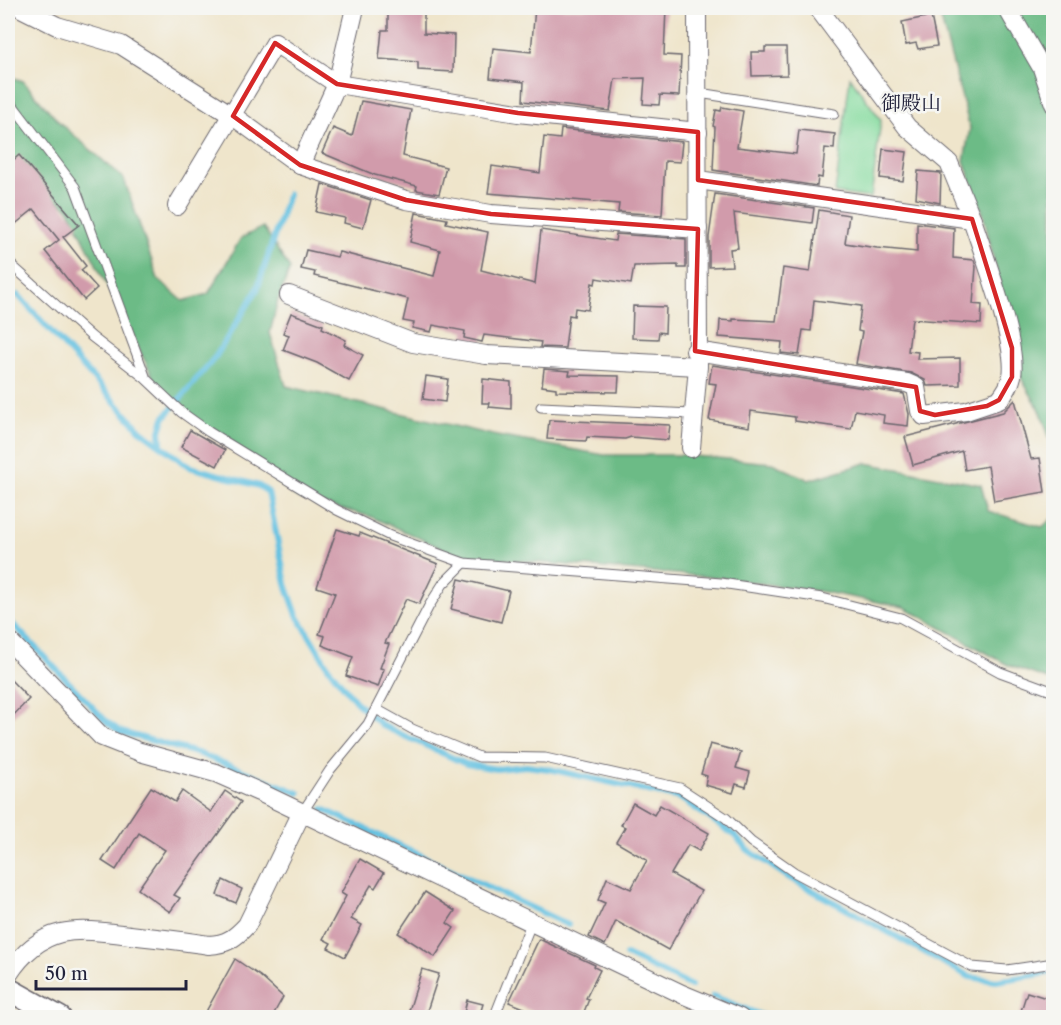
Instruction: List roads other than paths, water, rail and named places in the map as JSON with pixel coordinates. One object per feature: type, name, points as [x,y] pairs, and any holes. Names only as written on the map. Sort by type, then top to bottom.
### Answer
[{"type":"street","points":[[21,8],[57,26],[121,45],[233,116],[300,165],[406,200],[491,214],[698,229]]},
{"type":"street","points":[[300,165],[337,84],[355,8]]},
{"type":"street","points":[[691,448],[697,358],[699,93],[697,8]]},
{"type":"street","points":[[289,295],[413,343],[486,355],[697,358],[907,383],[916,387],[920,411],[924,416],[987,406],[999,400],[1007,390],[1013,363],[998,301],[972,219],[949,163],[907,127],[819,8]]},
{"type":"street","points":[[1007,8],[1042,68],[1053,104]]},
{"type":"street","points":[[177,206],[275,43],[337,84],[518,113],[698,132]]},
{"type":"street","points":[[698,180],[972,219]]},
{"type":"street","points":[[8,640],[102,738],[216,774],[488,903],[532,921],[682,994],[740,1017]]},
{"type":"street","points":[[8,975],[23,953],[57,933],[80,929],[209,945],[223,944],[236,937],[247,925],[302,814]]},
{"type":"street","points":[[8,989],[60,1017]]},
{"type":"lane","points":[[699,93],[834,114]]},
{"type":"lane","points":[[8,99],[75,187],[145,378]]},
{"type":"lane","points":[[8,262],[92,337],[145,378],[181,412],[209,432],[338,510],[390,536],[464,563],[721,583],[822,598],[901,618],[1000,672],[1053,692]]},
{"type":"lane","points":[[541,407],[692,414]]},
{"type":"lane","points":[[302,814],[330,770],[368,724],[443,584],[464,563]]},
{"type":"lane","points":[[376,709],[412,729],[479,757],[545,758],[680,788],[726,818],[751,842],[794,872],[972,967],[1007,969],[1053,963]]},
{"type":"lane","points":[[494,1017],[532,921]]},
{"type":"waterway","points":[[161,445],[160,431],[164,418],[216,356],[257,290],[288,194]]},
{"type":"waterway","points":[[18,295],[141,431],[190,467],[259,486],[268,492],[286,584],[297,615],[328,667],[356,702],[383,726],[466,764],[497,769],[526,766],[549,769],[680,798],[733,834],[748,850],[788,877],[970,977],[996,981],[1054,972]]},
{"type":"waterway","points":[[8,619],[107,722],[121,732],[200,754],[299,793]]},
{"type":"waterway","points":[[323,809],[568,925]]},
{"type":"waterway","points":[[626,955],[691,986]]},
{"type":"waterway","points":[[713,996],[768,1018]]},
{"type":"district","name":"御殿山","points":[[911,103]]}]
